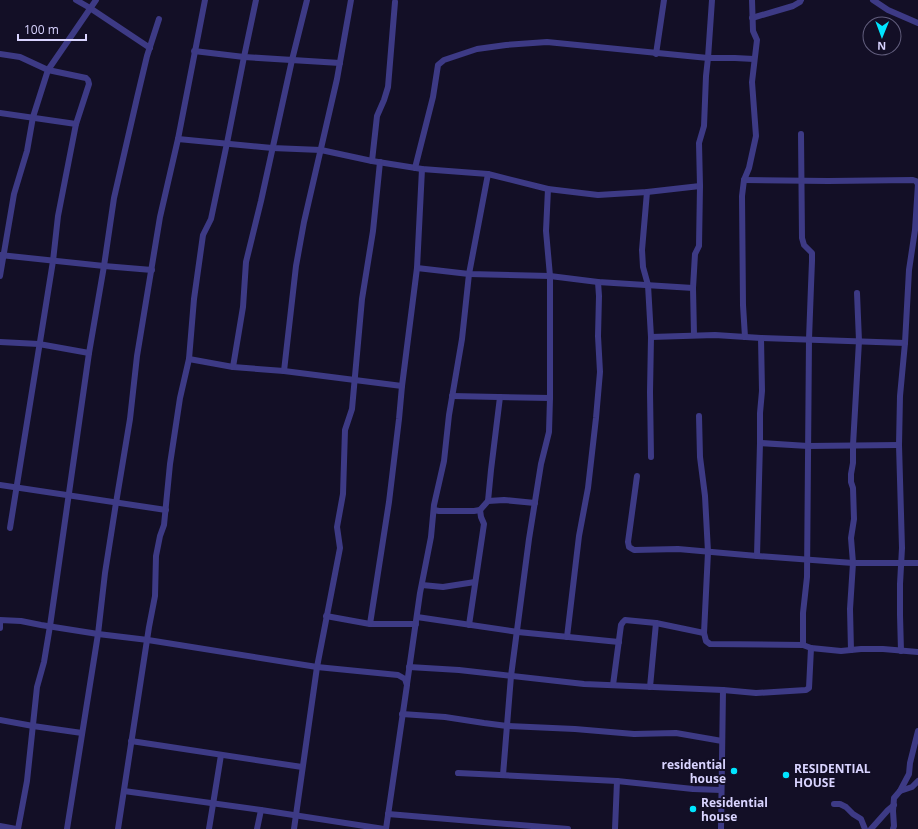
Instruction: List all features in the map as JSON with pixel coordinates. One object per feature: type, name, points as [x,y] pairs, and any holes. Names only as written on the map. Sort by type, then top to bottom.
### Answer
[{"type":"street","points":[[76,0],[150,48]]},
{"type":"street","points":[[0,276],[2,256],[14,194],[27,151],[33,118],[48,70],[96,0]]},
{"type":"street","points":[[67,829],[130,418],[137,356],[160,217],[178,138],[205,0]]},
{"type":"street","points":[[118,829],[149,627],[156,596],[156,556],[164,525],[170,464],[180,398],[189,359],[194,299],[203,235],[210,219],[256,0]]},
{"type":"street","points":[[233,367],[243,307],[246,262],[307,0]]},
{"type":"street","points":[[284,371],[296,266],[304,222],[340,63],[351,0]]},
{"type":"street","points":[[656,54],[664,0]]},
{"type":"street","points":[[694,335],[693,288],[695,254],[699,246],[699,143],[704,126],[712,0]]},
{"type":"street","points":[[745,337],[743,305],[742,196],[744,180],[749,168],[756,136],[752,82],[757,40],[753,31],[752,0]]},
{"type":"street","points":[[752,18],[793,6],[801,0]]},
{"type":"street","points":[[873,0],[888,10],[918,23]]},
{"type":"street","points":[[372,161],[378,116],[388,88],[395,2]]},
{"type":"street","points":[[0,826],[17,829],[27,781],[37,687],[44,662],[50,626],[89,353],[114,198],[135,105],[159,19]]},
{"type":"street","points":[[370,624],[389,502],[417,268],[419,168],[438,65],[444,60],[477,49],[547,42],[656,54],[708,58],[754,59]]},
{"type":"street","points":[[194,50],[244,56],[340,63]]},
{"type":"street","points":[[0,54],[20,57],[48,70],[86,78],[89,84],[76,124],[58,216],[53,261],[10,528]]},
{"type":"street","points":[[0,113],[76,124]]},
{"type":"street","points":[[801,134],[802,238],[804,245],[812,253],[809,339],[807,577],[803,613],[803,645]]},
{"type":"street","points":[[178,138],[272,148],[321,150],[372,161],[419,168],[488,174],[548,189],[598,195],[647,192],[700,186]]},
{"type":"street","points":[[294,829],[316,667],[340,548],[336,527],[342,494],[345,430],[352,409],[362,299],[373,231],[380,162]]},
{"type":"street","points":[[124,791],[385,829],[416,621],[434,510],[444,460],[452,396],[462,339],[469,274],[488,174]]},
{"type":"street","points":[[744,180],[917,180],[916,230],[909,270],[900,396],[901,651]]},
{"type":"street","points":[[503,775],[511,676],[541,464],[549,432],[550,276],[546,231],[548,189]]},
{"type":"street","points":[[647,192],[642,250],[643,267],[648,285],[651,337],[651,457]]},
{"type":"street","points":[[2,256],[152,270]]},
{"type":"street","points":[[417,268],[469,274],[550,276],[598,282],[693,288]]},
{"type":"street","points":[[567,637],[579,536],[588,488],[596,418],[600,372],[598,282]]},
{"type":"street","points":[[852,650],[850,609],[853,563],[851,538],[854,519],[854,488],[851,482],[851,474],[853,463],[859,341],[857,293]]},
{"type":"street","points":[[651,337],[715,335],[904,343]]},
{"type":"street","points":[[757,556],[760,413],[762,391],[761,338]]},
{"type":"street","points":[[0,342],[39,344],[89,353]]},
{"type":"street","points":[[189,359],[233,367],[284,371],[402,386]]},
{"type":"street","points":[[452,396],[550,398]]},
{"type":"street","points":[[434,510],[480,510],[488,501],[500,397]]},
{"type":"street","points":[[699,416],[700,457],[705,496],[708,552],[704,632],[706,641],[710,644],[803,645],[812,648],[841,651],[876,649],[918,652]]},
{"type":"street","points":[[760,443],[808,446],[899,445]]},
{"type":"street","points":[[637,476],[628,542],[629,548],[634,550],[678,549],[853,563],[918,563]]},
{"type":"street","points":[[0,485],[166,510]]},
{"type":"street","points":[[488,501],[504,500],[535,503]]},
{"type":"street","points":[[469,625],[484,524],[480,510]]},
{"type":"street","points":[[422,585],[443,587],[475,582]]},
{"type":"street","points":[[326,616],[370,624],[416,621],[469,625],[518,632],[619,642]]},
{"type":"street","points":[[0,628],[0,620],[21,621],[316,667],[398,675],[405,679],[406,685]]},
{"type":"street","points":[[613,685],[621,625],[625,620],[656,623],[704,632]]},
{"type":"street","points":[[650,687],[656,623]]},
{"type":"street","points":[[409,667],[459,670],[584,684],[723,690],[756,693],[806,690],[809,688],[812,648]]},
{"type":"street","points":[[721,829],[723,690]]},
{"type":"street","points":[[402,714],[445,717],[507,726],[575,729],[634,734],[676,733],[722,741]]},
{"type":"street","points":[[0,720],[82,733]]},
{"type":"street","points":[[893,829],[894,798],[910,774],[910,763],[918,731]]},
{"type":"street","points":[[131,741],[302,767]]},
{"type":"street","points":[[209,829],[221,755]]},
{"type":"street","points":[[458,773],[617,781],[693,789],[721,790]]},
{"type":"street","points":[[615,829],[617,781]]},
{"type":"street","points":[[900,791],[912,787],[918,781]]},
{"type":"street","points":[[834,804],[840,804],[846,807],[861,819],[865,829]]},
{"type":"street","points":[[871,829],[894,805]]},
{"type":"street","points":[[257,829],[261,810]]},
{"type":"street","points":[[388,814],[568,829]]},
{"type":"place","name":"residential house","points":[[734,771]]},
{"type":"place","name":"RESIDENTIAL HOUSE","points":[[786,775]]},
{"type":"place","name":"Residential house","points":[[693,809]]}]
